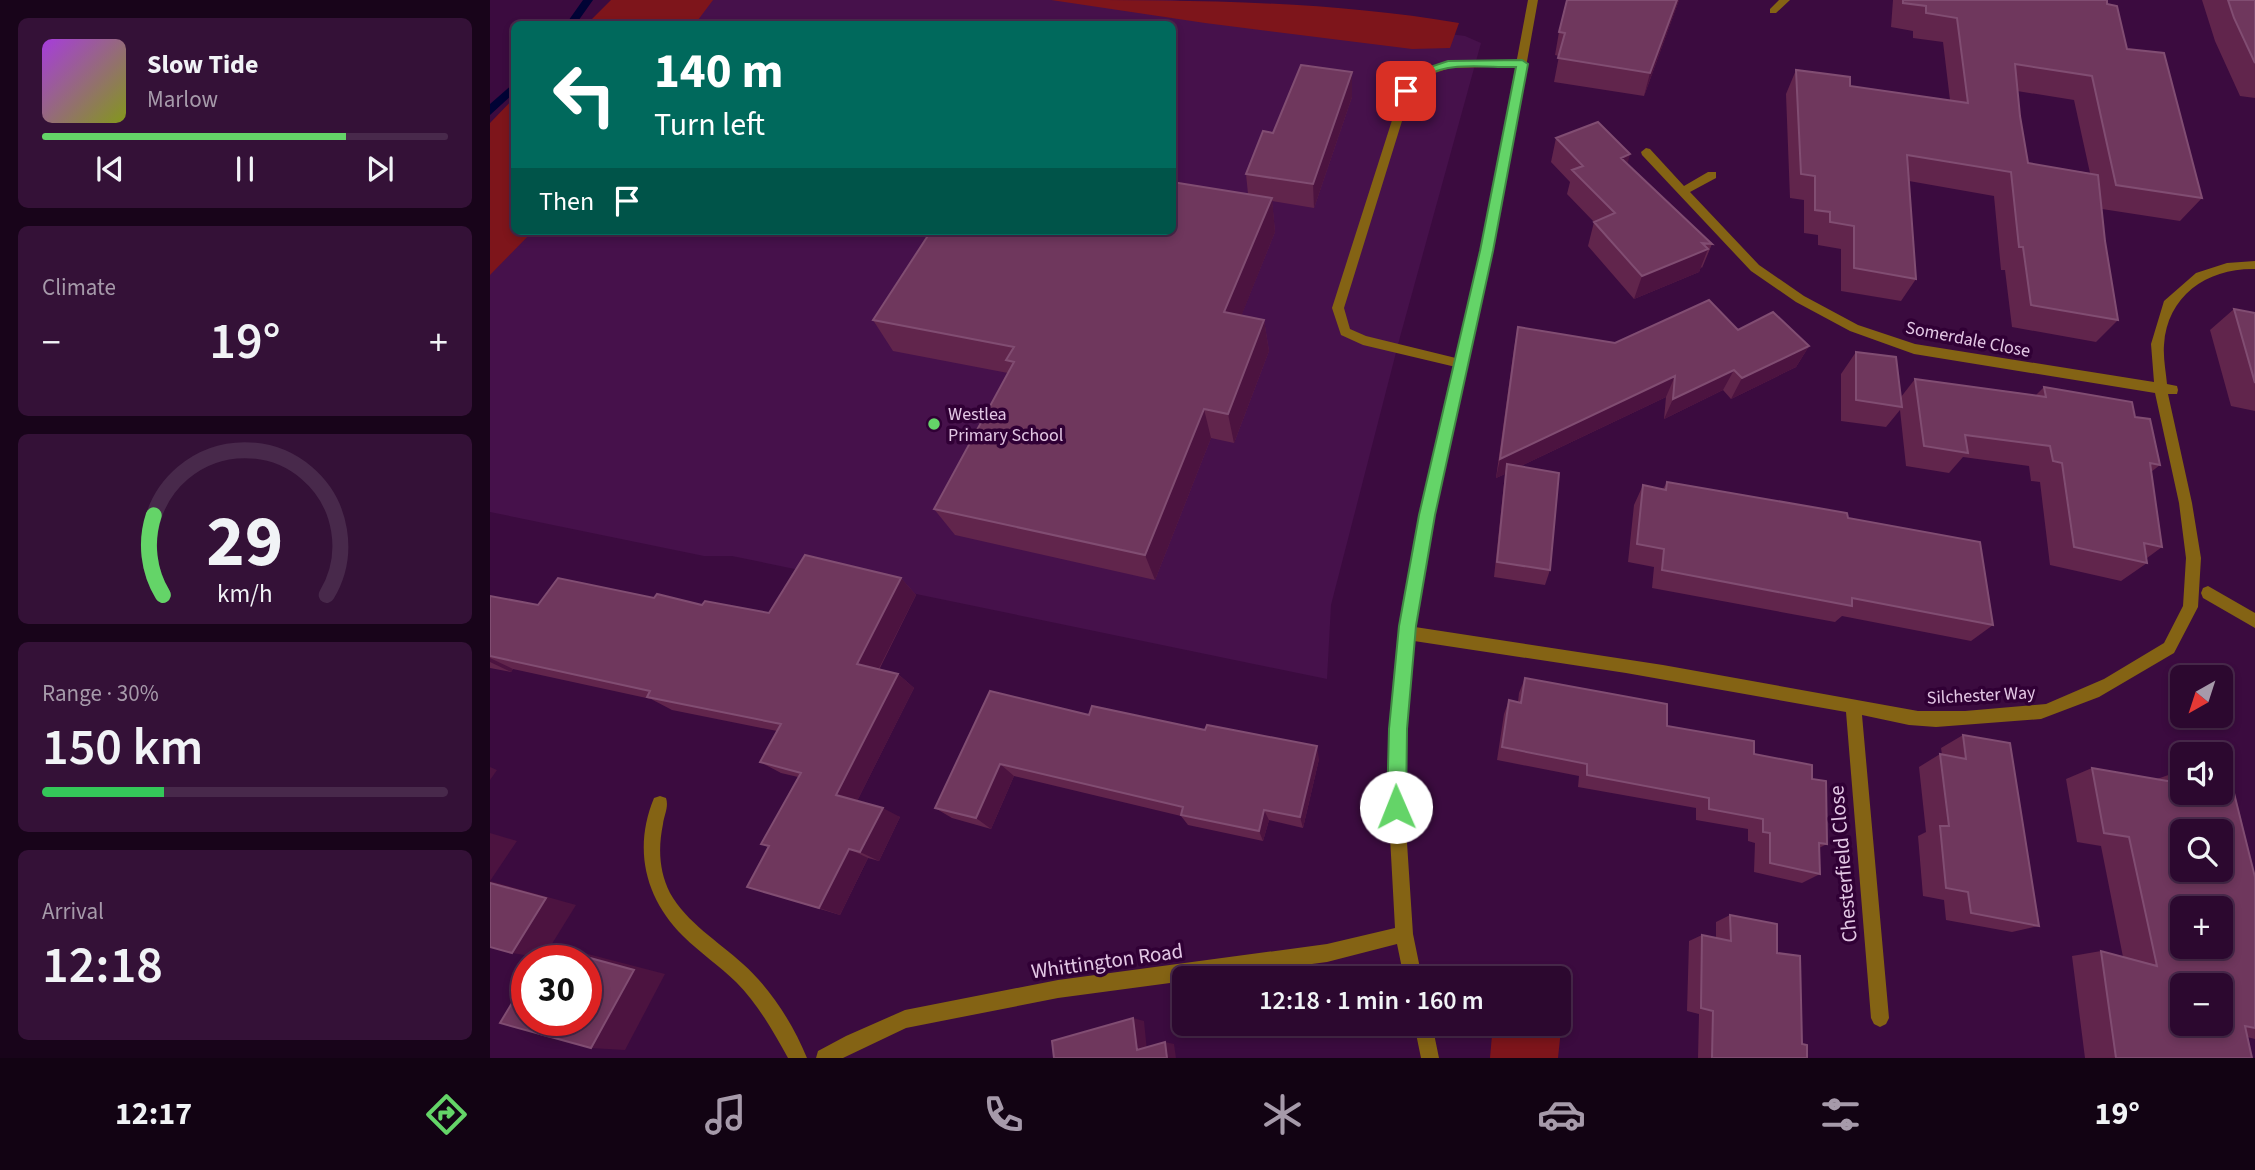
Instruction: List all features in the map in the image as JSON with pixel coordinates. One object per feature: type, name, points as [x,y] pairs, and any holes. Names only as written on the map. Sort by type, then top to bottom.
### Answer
[{"type":"street","points":[[1411,966],[1404,934],[1395,782],[1407,632],[1425,524],[1487,251],[1522,64],[1528,14],[1533,0]]},
{"type":"street","points":[[1773,10],[1784,0]]},
{"type":"street","points":[[1460,363],[1363,340],[1345,332],[1338,308],[1406,91],[1422,74],[1448,65],[1522,64]]},
{"type":"street","name":"Somerdale Close","points":[[1646,152],[1755,268],[1800,299],[1854,328],[1914,349],[2172,390]]},
{"type":"street","points":[[1682,192],[1712,176]]},
{"type":"street","points":[[2185,432],[2162,350],[2165,316],[2173,297],[2191,281],[2212,271],[2255,265]]},
{"type":"street","name":"Silchester Way","points":[[1407,632],[1622,665],[1925,719],[2045,711],[2081,698],[2170,647],[2190,628],[2205,605],[2209,586],[2255,621]]},
{"type":"street","name":"Chesterfield Close","points":[[1853,706],[1880,1018]]},
{"type":"street","points":[[660,804],[650,831],[650,860],[659,887],[690,931],[723,957],[751,985],[776,1017],[798,1058]]},
{"type":"street","name":"Whittington Road","points":[[825,1058],[852,1042],[905,1019],[1058,989],[1327,953],[1404,934]]},
{"type":"street","points":[[1425,1036],[1430,1058]]},
{"type":"shaded area","points":[[611,0],[713,0],[697,21],[590,21]]},
{"type":"shaded area","name":"Westlea Primary School","points":[[657,0],[1172,0],[1465,36],[1481,43],[1400,337],[1331,605],[1327,679],[732,556],[704,556],[490,512],[490,170],[511,223],[511,235],[1176,235],[1176,21],[636,21]]},
{"type":"shaded area","points":[[1051,0],[1255,3],[1408,15],[1459,23],[1450,48],[1412,49]]},
{"type":"shaded area","points":[[511,101],[511,235],[529,235],[490,275],[490,123]]},
{"type":"shaded area","points":[[1492,1036],[1560,1036],[1558,1058],[1490,1058]]},
{"type":"building","points":[[1567,0],[1677,0],[1650,73],[1558,58],[1565,33],[1559,32]]},
{"type":"building","points":[[1903,0],[2107,0],[2107,4],[2117,6],[2127,49],[2164,53],[2202,198],[2116,185],[2092,76],[2015,64],[2028,163],[2098,175],[2118,320],[2031,305],[2023,247],[2019,247],[2011,172],[1907,155],[1916,279],[1854,268],[1854,226],[1830,222],[1830,212],[1815,210],[1815,176],[1801,174],[1796,70],[1850,77],[1850,86],[1968,103],[1957,18],[1926,13],[1926,6],[1903,3]]},
{"type":"building","points":[[2228,0],[2255,0],[2255,63],[2234,18]]},
{"type":"building","points":[[1301,65],[1352,72],[1313,184],[1246,174],[1263,131],[1273,133]]},
{"type":"building","points":[[1598,122],[1630,154],[1621,158],[1712,244],[1702,243],[1708,249],[1642,276],[1594,222],[1615,213],[1572,170],[1583,166],[1556,138]]},
{"type":"building","points":[[1176,183],[1272,198],[1224,312],[1264,320],[1228,414],[1204,409],[1145,555],[934,509],[1014,362],[1006,360],[1014,347],[873,320],[928,235],[1176,235]]},
{"type":"building","points":[[1709,300],[1738,330],[1773,312],[1809,346],[1742,378],[1734,370],[1673,399],[1675,376],[1500,459],[1518,327],[1615,343]]},
{"type":"building","points":[[2234,309],[2255,313],[2255,383]]},
{"type":"building","points":[[1856,352],[1896,357],[1902,407],[1856,400]]},
{"type":"building","points":[[1915,379],[2046,397],[2044,387],[2132,402],[2135,417],[2150,419],[2160,465],[2150,463],[2162,547],[2144,543],[2147,563],[2074,547],[2062,463],[2053,461],[2050,446],[1965,435],[1968,453],[1924,446]]},
{"type":"building","points":[[1507,464],[1559,473],[1550,570],[1497,562]]},
{"type":"building","points":[[1667,482],[1847,513],[1848,518],[1980,542],[1993,625],[1852,598],[1852,606],[1662,570],[1664,549],[1637,544],[1643,485],[1666,490]]},
{"type":"building","points":[[805,555],[901,578],[857,664],[898,674],[836,795],[883,808],[860,852],[849,849],[819,908],[747,887],[769,846],[761,844],[801,773],[760,762],[781,724],[647,697],[650,691],[490,656],[490,596],[538,605],[558,578],[654,598],[657,594],[702,605],[705,601],[769,613]]},
{"type":"building","points":[[1525,678],[1667,704],[1667,726],[1754,741],[1754,754],[1812,765],[1812,779],[1826,781],[1827,844],[1819,843],[1820,874],[1770,863],[1770,833],[1763,832],[1763,819],[1709,809],[1709,798],[1587,775],[1587,764],[1502,747],[1509,700],[1521,703]]},
{"type":"building","points":[[990,691],[1089,715],[1092,706],[1205,730],[1207,725],[1317,746],[1300,817],[1264,810],[1259,831],[1181,815],[1183,807],[1000,764],[976,818],[935,808]]},
{"type":"building","points":[[1963,735],[2010,743],[2039,926],[1971,913],[1968,892],[1946,888],[1940,826],[1949,826],[1940,754],[1966,759]]},
{"type":"building","points":[[2092,768],[2170,781],[2170,805],[2233,805],[2233,789],[2255,877],[2255,1028],[2245,1026],[2252,1058],[2116,1058],[2101,951],[2157,966],[2129,837],[2104,833]]},
{"type":"building","points":[[490,883],[546,898],[517,945],[511,945],[511,953],[490,947]]},
{"type":"building","points":[[1730,915],[1777,924],[1777,953],[1800,956],[1802,1044],[1807,1045],[1807,1058],[1712,1058],[1713,1011],[1701,1008],[1702,935],[1731,941]]},
{"type":"building","points":[[602,961],[634,970],[602,1028]]},
{"type":"building","points":[[511,1005],[511,1026],[500,1023]]},
{"type":"building","points":[[1133,1018],[1137,1050],[1165,1042],[1167,1058],[1054,1058],[1052,1041]]},
{"type":"building","points":[[547,1036],[598,1036],[591,1048]]},
{"type":"waterway","points":[[573,21],[588,0]]},
{"type":"waterway","points":[[490,111],[511,90]]},
{"type":"place","name":"Westlea Primary School","points":[[934,424]]},
{"type":"route","points":[[1396,807],[1398,729],[1408,626],[1427,515],[1487,251],[1522,64],[1448,65],[1422,74],[1406,91]]}]
